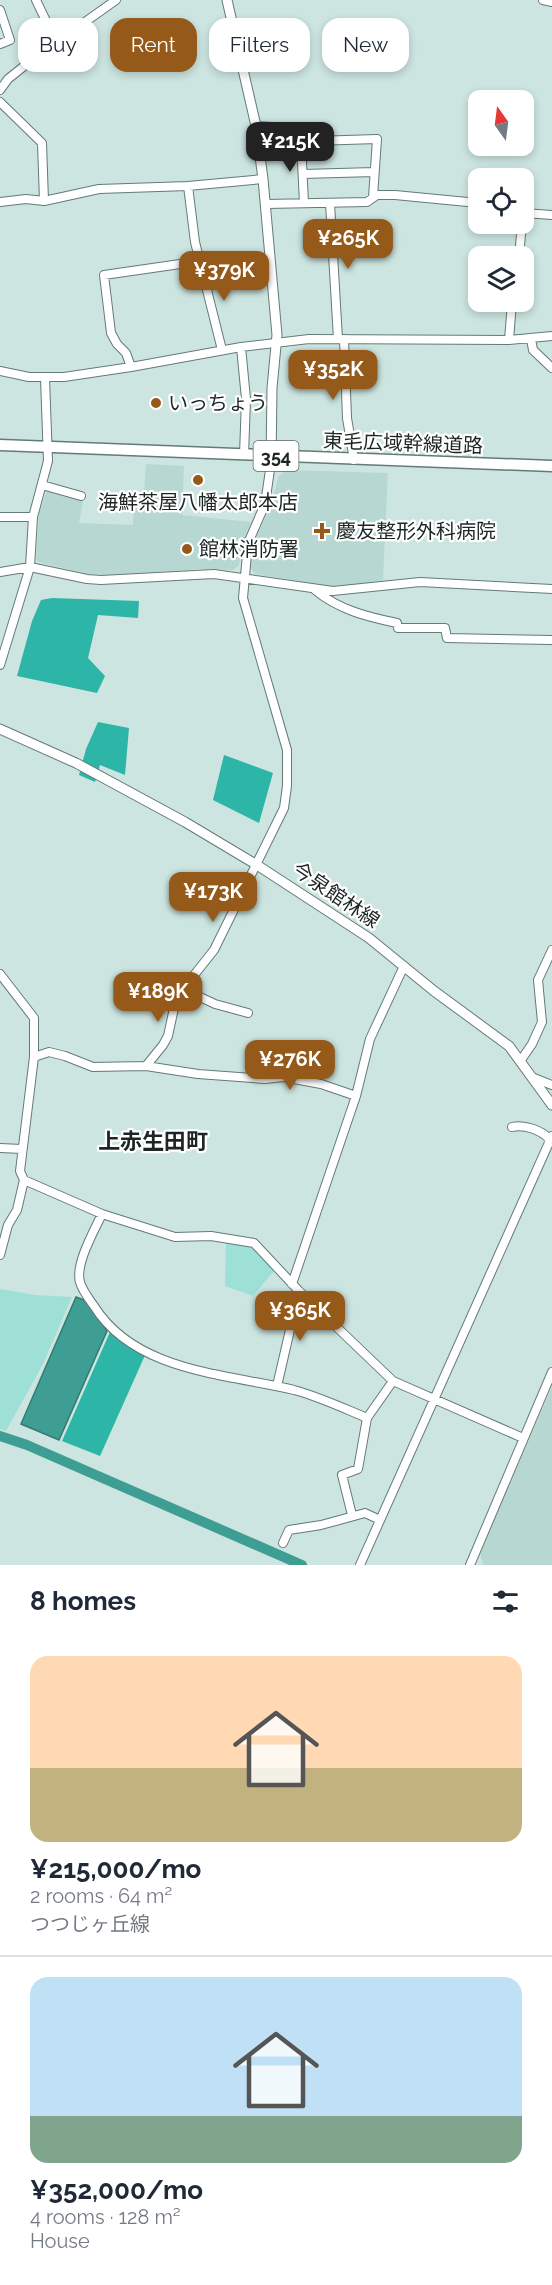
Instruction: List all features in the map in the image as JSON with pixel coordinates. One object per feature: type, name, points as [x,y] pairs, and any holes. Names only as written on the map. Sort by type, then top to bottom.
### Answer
[{"type":"highway","name":"東毛広域幹線道路","points":[[0,445],[47,450],[552,473]]},
{"type":"highway","name":"東毛広域幹線道路","points":[[0,452],[47,450],[244,455],[272,460],[552,466]]},
{"type":"main road","points":[[227,0],[256,126],[266,204],[277,342],[272,388],[272,460]]},
{"type":"main road","name":"今泉館林線","points":[[0,729],[76,763],[185,822],[257,865],[369,938],[441,996],[496,1034],[521,1060],[552,1105]]},
{"type":"street","points":[[36,0],[45,18]]},
{"type":"street","points":[[92,18],[116,0]]},
{"type":"street","points":[[543,0],[552,2]]},
{"type":"street","points":[[0,10],[10,40],[0,44]]},
{"type":"street","points":[[0,90],[8,79],[18,72]]},
{"type":"street","points":[[0,102],[42,143],[44,201]]},
{"type":"street","points":[[256,126],[270,126],[282,142],[377,139],[373,197]]},
{"type":"street","points":[[301,142],[304,203]]},
{"type":"street","points":[[303,174],[374,172]]},
{"type":"street","points":[[0,202],[26,199],[44,201],[99,189],[188,186],[263,179]]},
{"type":"street","points":[[188,186],[195,242],[222,350]]},
{"type":"street","points":[[266,204],[367,202],[377,195],[468,202]]},
{"type":"street","points":[[330,203],[347,418],[354,460]]},
{"type":"street","points":[[534,214],[552,215]]},
{"type":"street","points":[[131,367],[126,353],[111,333],[104,275],[201,261]]},
{"type":"street","points":[[509,340],[511,312]]},
{"type":"street","points":[[0,371],[45,378],[131,367],[277,342],[341,339],[509,340],[552,336]]},
{"type":"street","points":[[531,339],[533,350],[552,368]]},
{"type":"street","points":[[241,347],[246,399],[244,455]]},
{"type":"street","points":[[0,665],[30,567],[33,517],[42,485],[47,450],[45,378]]},
{"type":"street","points":[[146,1066],[159,1053],[168,1036],[174,1008],[183,989],[214,950],[284,808],[288,767],[283,731],[245,609],[243,577],[251,534],[268,490],[272,460]]},
{"type":"street","points":[[42,485],[81,496]]},
{"type":"street","points":[[0,517],[33,517]]},
{"type":"street","points":[[0,572],[30,567],[87,579],[205,574],[345,591],[420,582],[552,589]]},
{"type":"street","points":[[314,589],[331,602],[368,617],[397,623],[398,628],[445,628],[447,638],[552,640]]},
{"type":"street","points":[[521,1060],[532,1044],[542,1022],[538,980],[552,950]]},
{"type":"street","points":[[292,1284],[356,1095],[370,1039],[404,966]]},
{"type":"street","points":[[0,974],[34,1018],[34,1057],[20,1171],[24,1180],[17,1210],[8,1225],[0,1256]]},
{"type":"street","points":[[183,989],[214,1004],[248,1013]]},
{"type":"street","points":[[34,1057],[49,1052],[93,1067],[146,1066],[198,1074],[265,1079],[283,1077],[321,1084],[356,1095]]},
{"type":"street","points":[[534,1078],[552,1085]]},
{"type":"street","points":[[360,1565],[551,1138],[526,1126],[512,1126]]},
{"type":"street","points":[[0,1148],[22,1149]]},
{"type":"street","points":[[24,1180],[102,1214],[175,1238],[211,1236],[254,1243],[299,1291],[393,1381],[523,1438]]},
{"type":"street","points":[[102,1214],[82,1256],[79,1281],[106,1324],[131,1343],[181,1366],[276,1386],[322,1399],[367,1418]]},
{"type":"street","points":[[276,1386],[299,1291]]},
{"type":"street","points":[[470,1565],[552,1372]]},
{"type":"street","points":[[352,1515],[342,1475],[358,1468],[367,1418],[393,1381]]},
{"type":"street","points":[[283,1543],[289,1530],[321,1525],[352,1515],[365,1513],[380,1520]]},
{"type":"shaded area","points":[[146,464],[184,466],[182,515],[251,522],[242,543],[239,565],[233,570],[202,569],[110,575],[88,574],[38,562],[36,558],[39,513],[47,490],[83,500],[79,523],[133,525],[134,494],[144,494]]},
{"type":"shaded area","name":"慶友整形外科病院","points":[[287,470],[388,473],[383,580],[359,585],[331,586],[255,574],[250,567],[255,540],[273,500],[278,477]]},
{"type":"shaded area","points":[[52,598],[139,601],[138,618],[98,615],[88,658],[105,676],[97,693],[17,676],[32,621],[41,600]]},
{"type":"shaded area","points":[[98,722],[129,728],[125,775],[100,765],[95,782],[79,775],[86,749]]},
{"type":"shaded area","points":[[224,755],[273,773],[259,823],[213,800]]},
{"type":"shaded area","points":[[226,1239],[253,1246],[275,1270],[253,1296],[225,1286]]},
{"type":"shaded area","points":[[0,1289],[36,1295],[72,1297],[43,1364],[6,1431],[0,1429]]},
{"type":"shaded area","points":[[76,1297],[87,1301],[107,1331],[59,1440],[21,1424]]},
{"type":"shaded area","points":[[110,1332],[120,1340],[146,1353],[100,1456],[62,1441]]},
{"type":"shaded area","points":[[552,1387],[552,1565],[483,1565],[480,1552]]},
{"type":"waterway","points":[[0,1436],[27,1445],[302,1565]]},
{"type":"place","name":"いっちょう","points":[[156,403]]},
{"type":"place","name":"海鮮茶屋八幡太郎本店","points":[[198,480]]},
{"type":"place","name":"慶友整形外科病院","points":[[322,531]]},
{"type":"place","name":"館林消防署","points":[[187,549]]},
{"type":"district","name":"上赤生田町","points":[[153,1141]]}]
